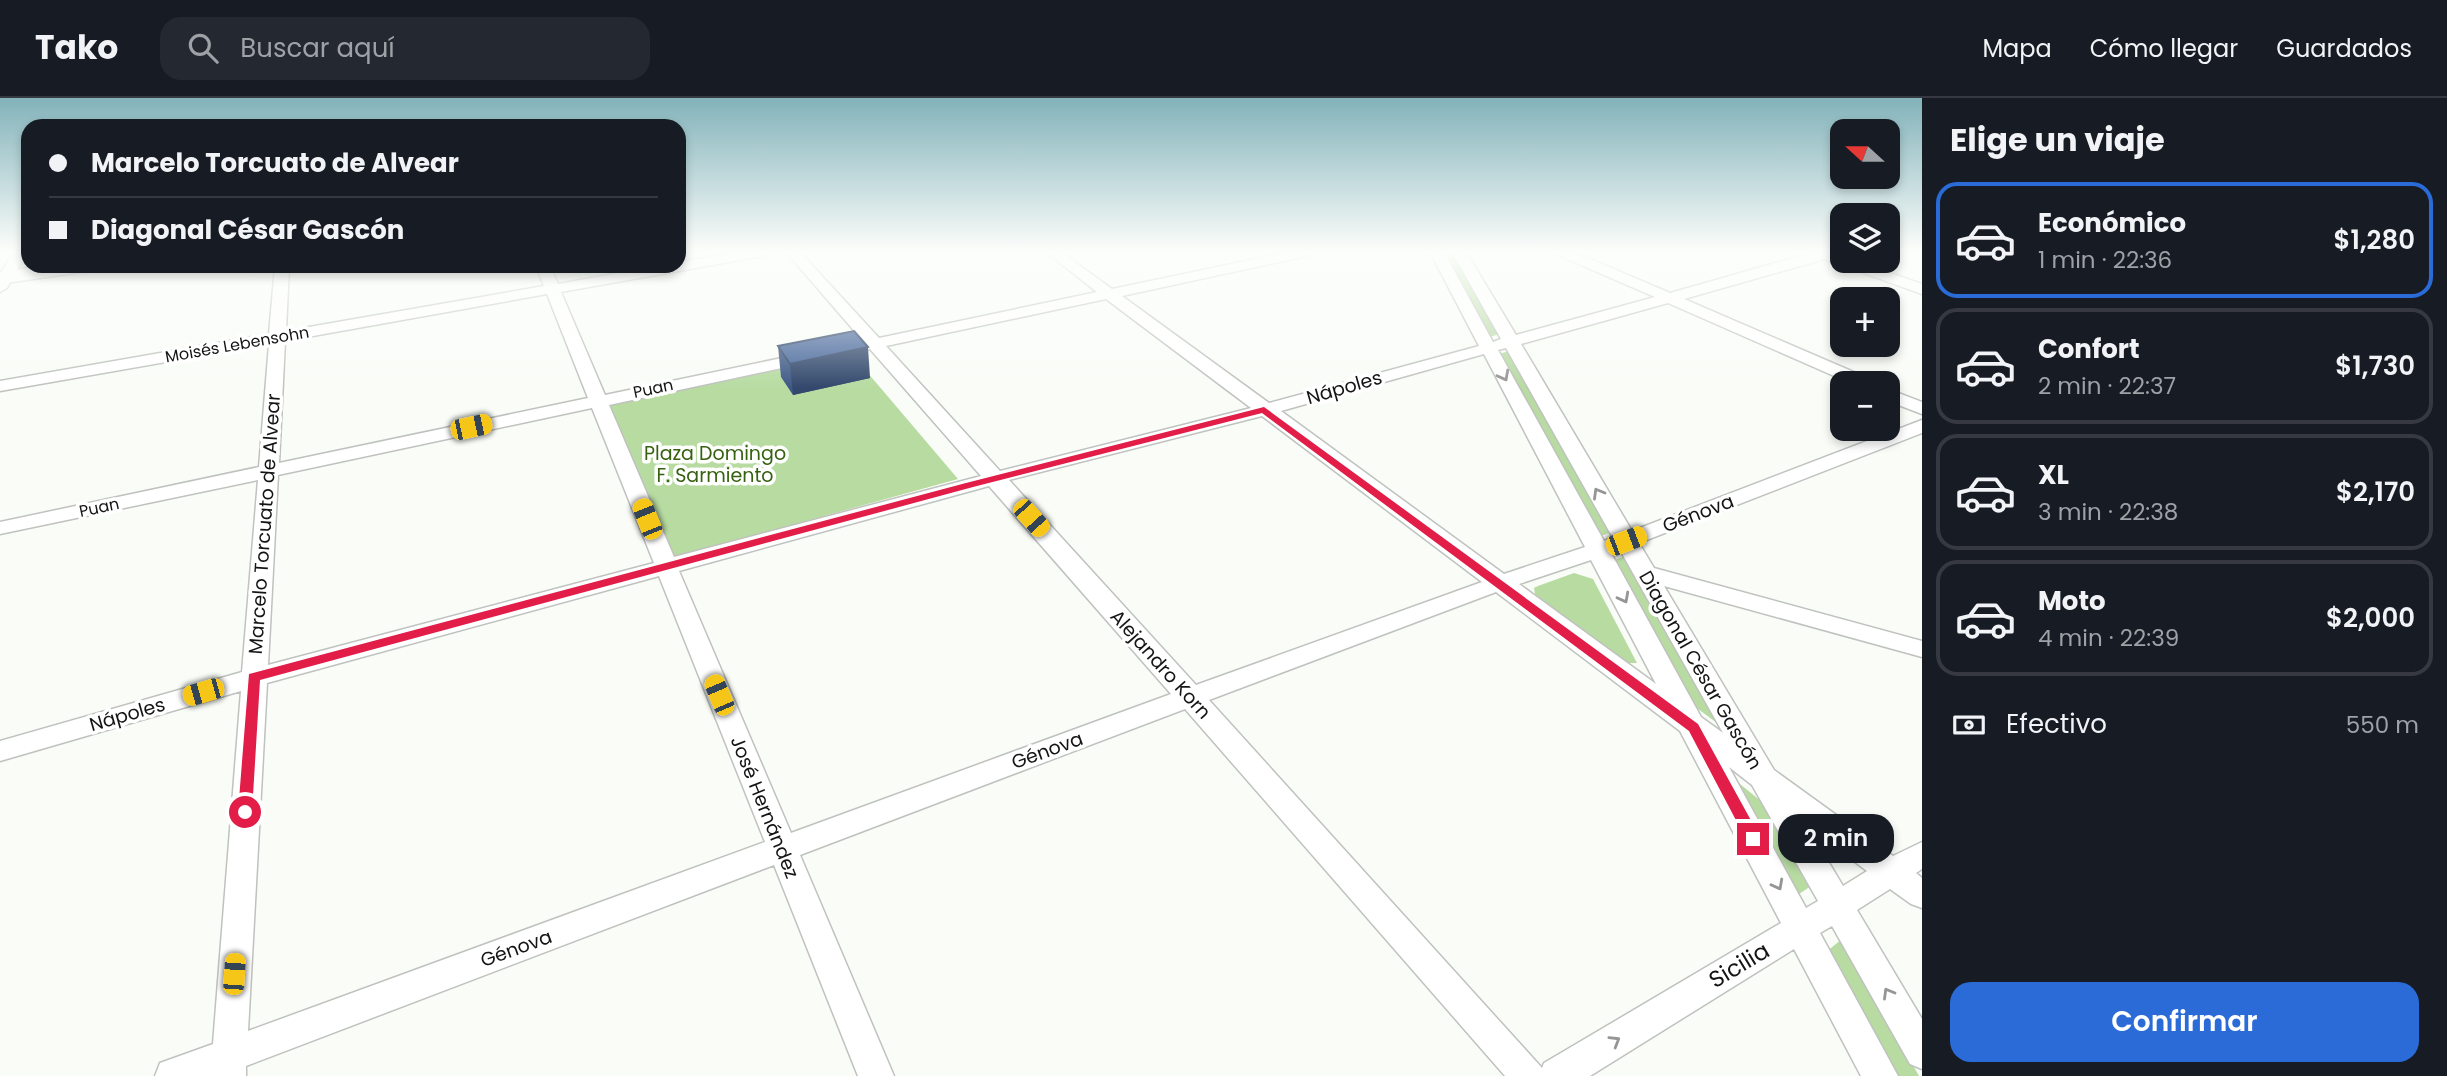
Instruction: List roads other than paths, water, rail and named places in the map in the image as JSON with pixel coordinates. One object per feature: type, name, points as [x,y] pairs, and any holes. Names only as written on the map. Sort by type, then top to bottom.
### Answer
[{"type":"street","name":"Marcelo Torcuato de Alvear","points":[[228,1065],[280,298]]},
{"type":"street","name":"Moisés Lebensohn","points":[[0,386],[277,337],[454,298]]},
{"type":"street","name":"José Hernández","points":[[556,298],[876,1076]]},
{"type":"street","name":"Alejandro Korn","points":[[834,298],[1528,1076]]},
{"type":"street","name":"Puan","points":[[0,528],[1084,298]]},
{"type":"street","points":[[1113,298],[1922,895]]},
{"type":"street","name":"Diagonal César Gascón","points":[[1468,298],[1626,541],[1922,1052]]},
{"type":"street","name":"Diagonal César Gascón","points":[[1479,298],[1598,551],[1880,1076]]},
{"type":"street","name":"Nápoles","points":[[0,751],[254,678],[995,478],[1264,410],[1665,298]]},
{"type":"street","points":[[1668,298],[1837,371]]},
{"type":"street","points":[[1900,399],[1922,409]]},
{"type":"street","name":"Génova","points":[[173,1076],[228,1065],[783,849],[1500,583],[1626,541],[1922,426]]},
{"type":"street","points":[[1645,573],[1922,649]]},
{"type":"street","name":"Sicilia","points":[[1556,1076],[1922,854]]},
{"type":"park label","name":"Plaza Domingo F. Sarmiento","points":[[715,464]]}]
